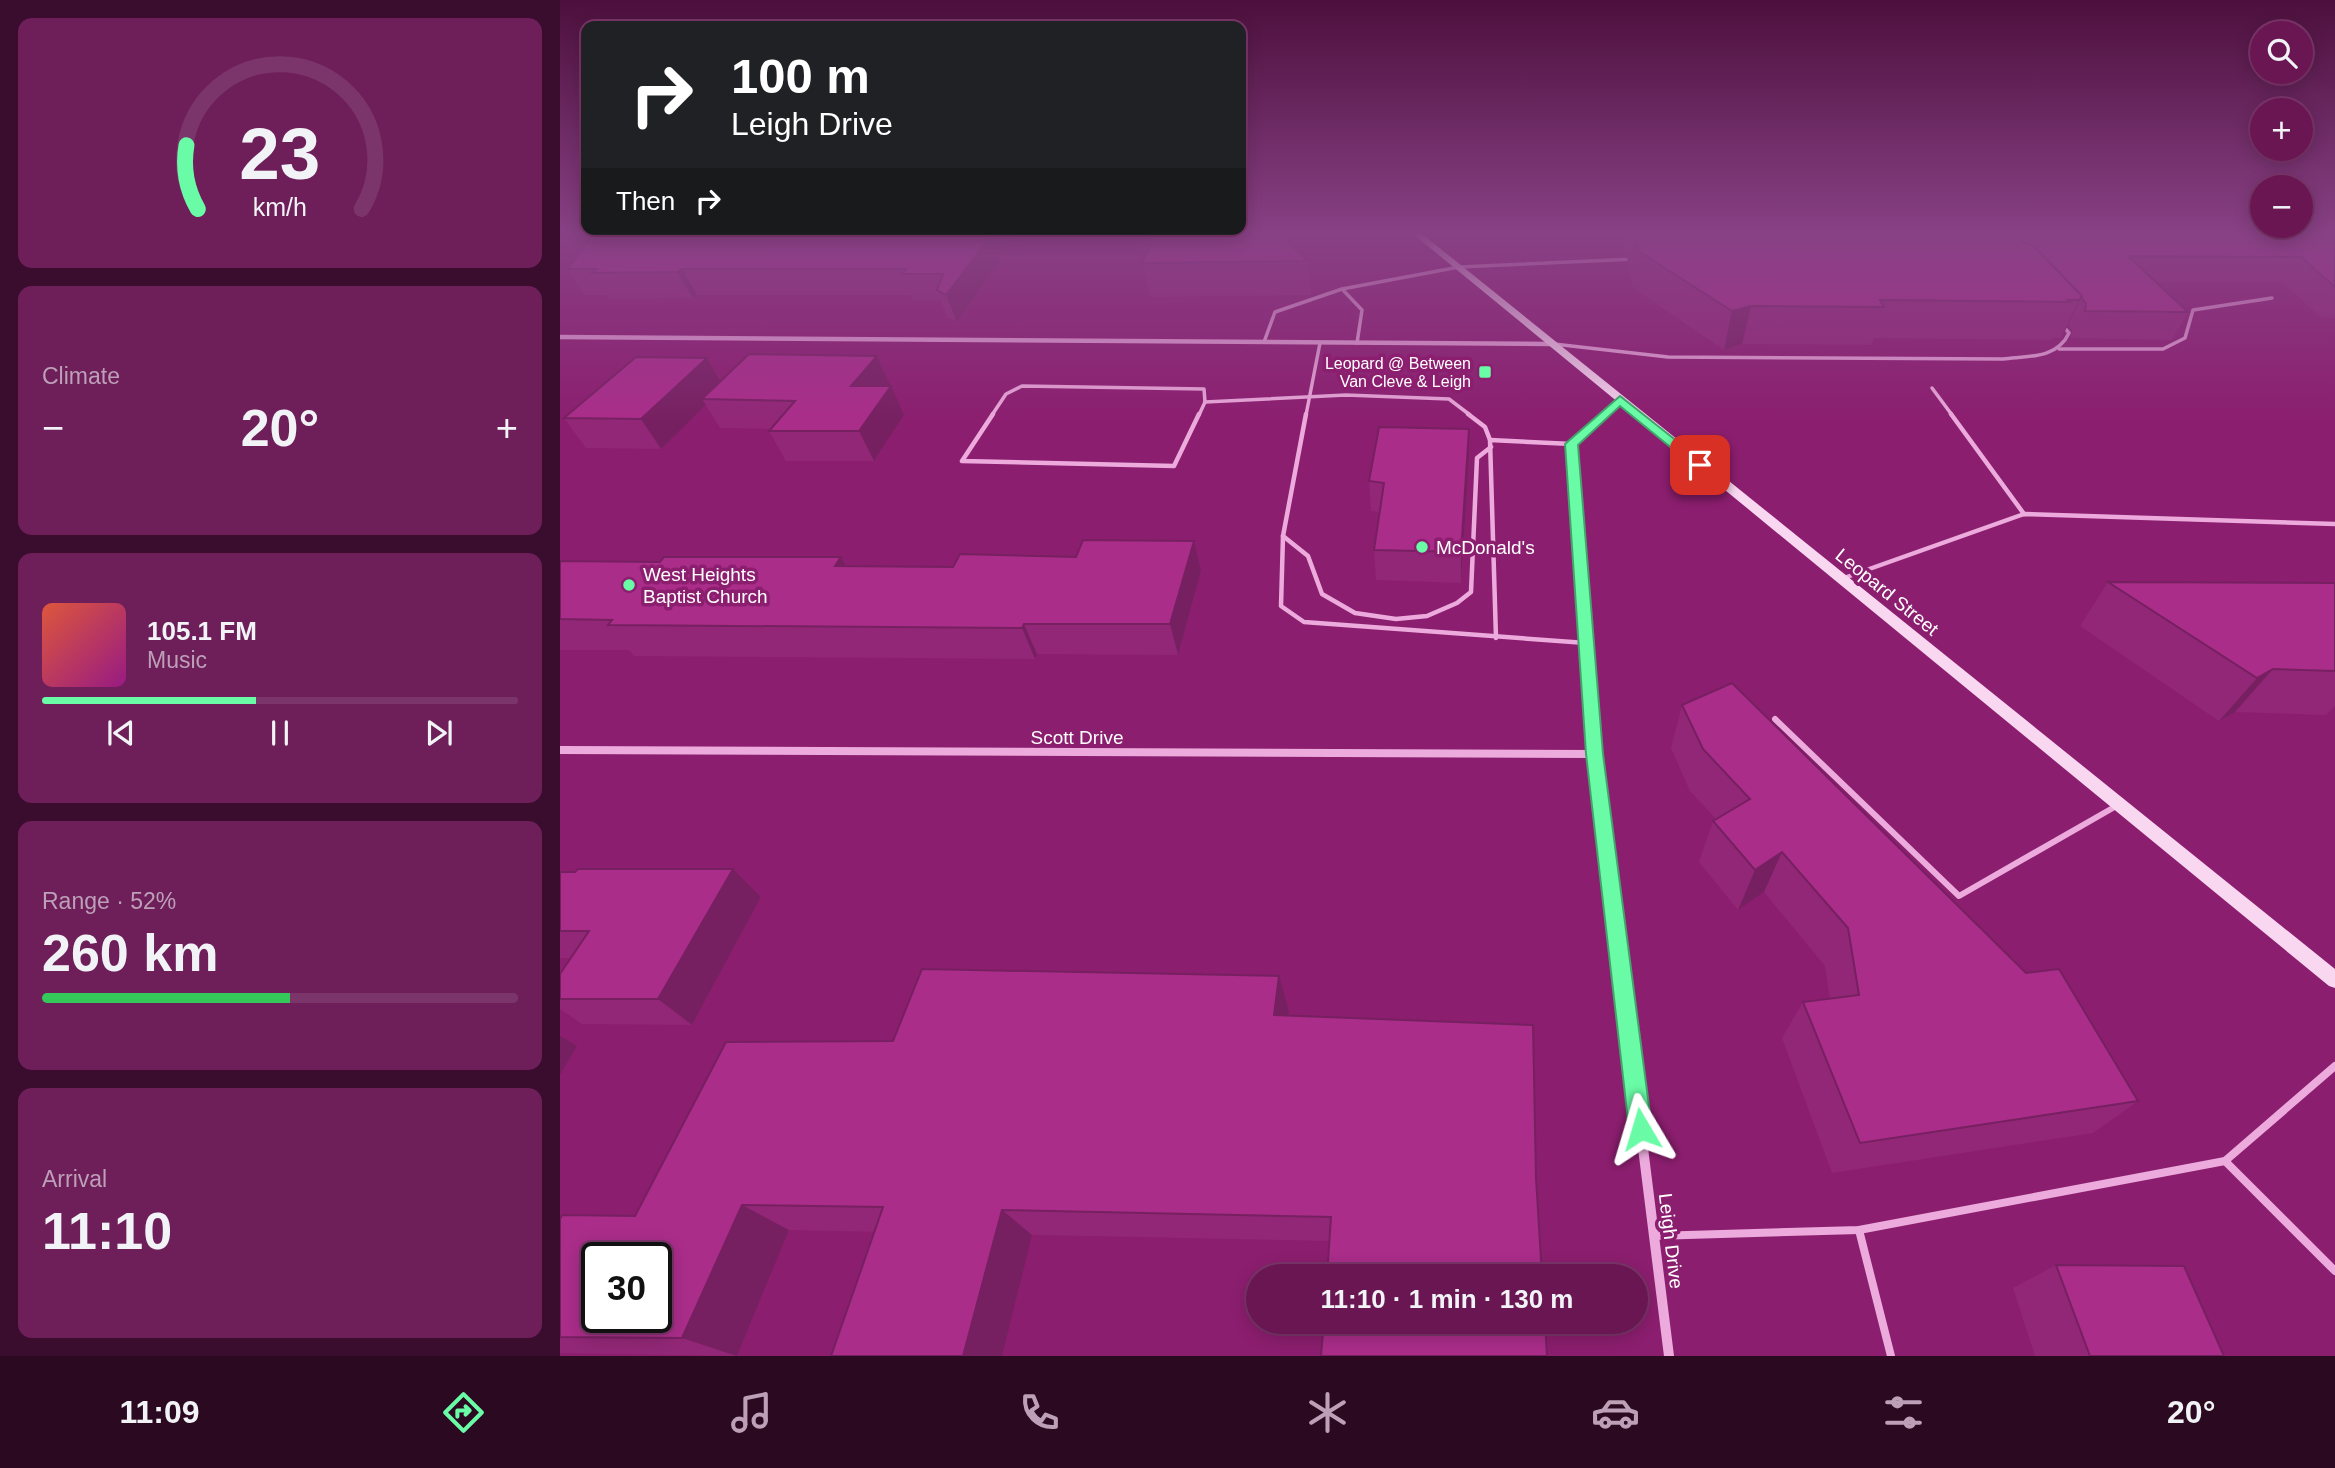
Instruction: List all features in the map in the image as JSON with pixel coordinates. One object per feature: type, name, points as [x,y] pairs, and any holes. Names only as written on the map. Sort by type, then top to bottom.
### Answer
[{"type":"main road","name":"Leopard Street","points":[[1494,296],[2335,980]]},
{"type":"street","points":[[560,337],[1551,344]]},
{"type":"street","points":[[1572,444],[1620,400]]},
{"type":"street","name":"Leigh Drive","points":[[1572,444],[1594,754],[1669,1356]]},
{"type":"street","name":"Scott Drive","points":[[560,750],[1594,754]]},
{"type":"lane","points":[[1264,342],[1275,312],[1321,296]]},
{"type":"lane","points":[[1349,296],[1362,310],[1357,343]]},
{"type":"lane","points":[[1551,344],[1668,357],[2003,359],[2044,354],[2059,349],[2163,349],[2185,338],[2193,310],[2272,298]]},
{"type":"lane","points":[[2059,349],[2067,341],[2069,333],[2062,324]]},
{"type":"lane","points":[[1320,344],[1283,536],[1281,606],[1304,622],[1586,643]]},
{"type":"lane","points":[[1022,386],[1204,388],[1205,402],[1174,466],[962,461],[1006,394],[1022,386]]},
{"type":"lane","points":[[1932,388],[2024,514]]},
{"type":"lane","points":[[1205,402],[1310,399],[1346,395],[1449,399],[1485,427],[1491,444],[1496,638]]},
{"type":"lane","points":[[1283,536],[1308,555],[1322,594],[1355,613],[1396,619],[1427,616],[1457,603],[1471,592],[1478,458],[1491,444],[1572,444]]},
{"type":"lane","points":[[1841,579],[2024,514],[2335,524]]},
{"type":"lane","points":[[1775,719],[1959,896],[2118,805]]},
{"type":"lane","points":[[1654,1236],[1858,1230],[2225,1161],[2335,1066]]},
{"type":"lane","points":[[2225,1161],[2335,1271]]},
{"type":"lane","points":[[1858,1230],[1891,1356]]},
{"type":"building","points":[[1709,296],[2082,296],[2079,300],[2068,300],[2070,302],[1880,300],[1884,307],[1751,306],[1732,311]]},
{"type":"building","points":[[2082,296],[2171,296],[2188,312],[2085,311],[2086,303]]},
{"type":"building","points":[[749,354],[877,356],[851,386],[891,386],[859,431],[769,431],[795,401],[702,399]]},
{"type":"building","points":[[636,357],[707,358],[641,419],[564,418]]},
{"type":"building","name":"McDonald's","points":[[1379,427],[1469,429],[1461,552],[1374,550],[1384,483],[1369,481]]},
{"type":"building","points":[[1083,540],[1194,541],[1170,624],[1024,624],[1022,628],[608,625],[612,620],[560,619],[560,561],[660,562],[664,557],[841,557],[835,566],[953,567],[960,554],[1076,557]]},
{"type":"building","points":[[2108,582],[2335,583],[2335,671],[2273,669],[2257,678]]},
{"type":"building","points":[[1732,683],[2026,973],[2059,969],[2138,1101],[1860,1143],[1803,1002],[1859,995],[1848,928],[1782,852],[1755,870],[1713,821],[1750,799],[1703,749],[1682,705]]},
{"type":"building","points":[[578,869],[733,869],[658,999],[560,999],[560,974],[589,931],[560,931],[560,872],[575,872]]},
{"type":"building","points":[[922,969],[1279,976],[1274,1015],[1533,1025],[1536,1178],[1541,1264],[1328,1264],[1331,1217],[1002,1210],[963,1356],[831,1356],[883,1207],[742,1205],[682,1338],[560,1337],[562,1215],[635,1216],[726,1042],[893,1041]]},
{"type":"building","points":[[2056,1265],[2184,1266],[2224,1356],[2090,1356]]},
{"type":"building","points":[[1323,1334],[1546,1334],[1547,1356],[1321,1356]]},
{"type":"place","name":"Leopard @ Between Van Cleve & Leigh","points":[[1485,372]]},
{"type":"place","name":"McDonald's","points":[[1422,547]]},
{"type":"place","name":"West Heights Baptist Church","points":[[629,585]]},
{"type":"route","points":[[1641,1129],[1594,754],[1572,444],[1620,400],[1700,465]]}]
